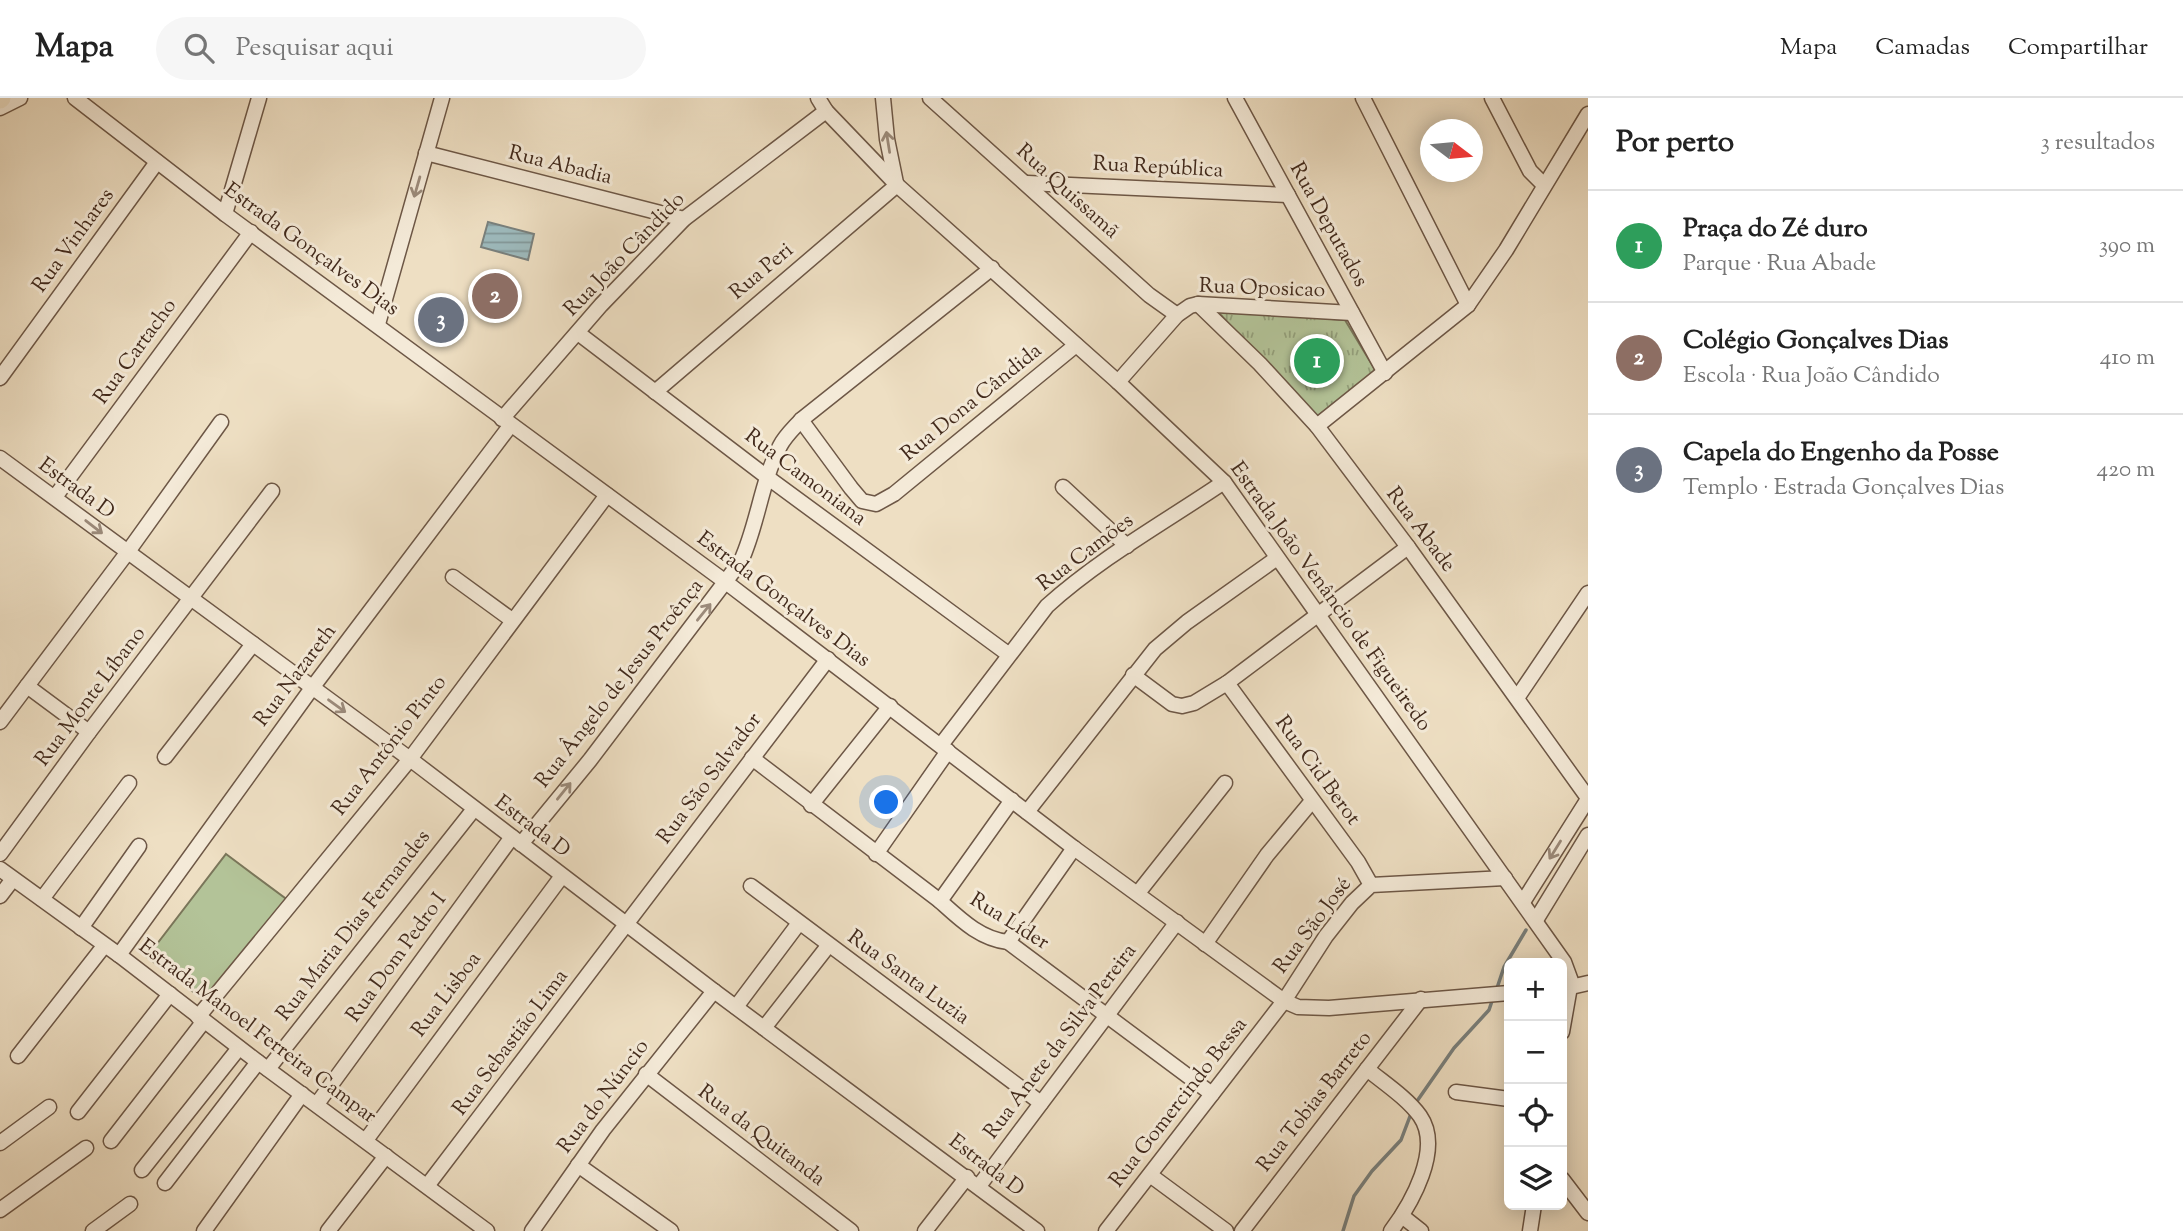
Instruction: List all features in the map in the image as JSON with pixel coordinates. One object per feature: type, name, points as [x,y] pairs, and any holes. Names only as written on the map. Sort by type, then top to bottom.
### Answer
[{"type":"street","points":[[0,108],[20,98]]},
{"type":"street","name":"Estrada Gonçalves Dias","points":[[75,98],[225,214],[727,583],[1074,848],[1284,1000],[1297,1007],[1310,1008],[1504,993]]},
{"type":"street","points":[[225,214],[259,98]]},
{"type":"street","points":[[378,324],[442,98]]},
{"type":"street","points":[[883,98],[887,139],[897,185]]},
{"type":"street","name":"Rua Quissamã","points":[[930,98],[1149,295],[1177,315]]},
{"type":"street","name":"Rua Deputados","points":[[1235,98],[1385,373]]},
{"type":"street","points":[[1363,98],[1468,304]]},
{"type":"street","points":[[1492,98],[1530,171],[1544,185]]},
{"type":"street","name":"Estrada João Venâncio de Figueiredo","points":[[822,104],[897,185],[1118,382],[1224,482],[1564,962],[1578,988],[1566,1021]]},
{"type":"street","name":"Rua João Cândido","points":[[506,422],[601,305],[684,219],[822,104]]},
{"type":"street","points":[[1317,426],[1468,304],[1506,250],[1588,114]]},
{"type":"street","name":"Rua Abadia","points":[[426,153],[684,219]]},
{"type":"street","name":"Rua Vinhares","points":[[0,378],[157,162]]},
{"type":"street","name":"Rua República","points":[[1027,183],[1288,195]]},
{"type":"street","name":"Rua Peri","points":[[655,391],[897,185]]},
{"type":"street","name":"Rua Cartacho","points":[[55,497],[251,232]]},
{"type":"street","name":"Rua Ângelo de Jesus Proênça","points":[[516,840],[590,760],[727,583],[750,541],[767,477],[781,443],[801,420],[992,268]]},
{"type":"street","name":"Rua Oposicao","points":[[1118,382],[1177,315],[1190,306],[1198,304],[1352,313]]},
{"type":"street","name":"Rua Abade","points":[[1198,304],[1260,364],[1317,426],[1408,547],[1588,798]]},
{"type":"street","name":"Rua Camoniana","points":[[578,333],[767,477],[1008,654]]},
{"type":"street","name":"Rua Dona Cândida","points":[[801,420],[862,500],[876,504],[894,494],[1076,345]]},
{"type":"street","points":[[0,722],[221,422]]},
{"type":"street","name":"Rua Nazareth","points":[[119,955],[506,422]]},
{"type":"street","name":"Estrada D","points":[[0,458],[410,759],[714,991],[1037,1231]]},
{"type":"street","name":"Rua Camões","points":[[876,854],[1008,654],[1056,598],[1127,546],[1224,482]]},
{"type":"street","points":[[1063,487],[1127,546]]},
{"type":"street","name":"Rua Monte Líbano","points":[[0,855],[89,732],[272,491]]},
{"type":"street","name":"Rua Antônio Pinto","points":[[111,1141],[201,1019],[410,759],[607,495]]},
{"type":"street","points":[[1133,675],[1166,701],[1182,706],[1194,703],[1227,683],[1408,547]]},
{"type":"street","points":[[1027,812],[1155,649],[1187,622],[1277,558]]},
{"type":"street","points":[[453,577],[512,620]]},
{"type":"street","points":[[1517,698],[1588,593]]},
{"type":"street","points":[[165,757],[253,644]]},
{"type":"street","name":"Rua São Salvador","points":[[628,924],[828,659]]},
{"type":"street","name":"Rua Cid Berot","points":[[1227,683],[1371,885]]},
{"type":"street","points":[[27,686],[89,732]]},
{"type":"street","points":[[811,805],[890,706]]},
{"type":"street","name":"Rua Líder","points":[[752,758],[963,921],[984,935],[1008,942],[1212,1094]]},
{"type":"street","points":[[42,899],[129,783]]},
{"type":"street","points":[[1139,893],[1225,783]]},
{"type":"street","points":[[1523,902],[1588,798]]},
{"type":"street","points":[[940,901],[1012,800]]},
{"type":"street","points":[[1205,944],[1279,839],[1312,801]]},
{"type":"street","name":"Rua Maria Dias Fernandes","points":[[165,1183],[474,809]]},
{"type":"street","points":[[1536,920],[1588,835]]},
{"type":"street","name":"Rua Dom Pedro I","points":[[317,1104],[516,840]]},
{"type":"street","points":[[81,928],[139,846]]},
{"type":"street","points":[[1008,942],[1074,848]]},
{"type":"street","name":"Estrada Manoel Ferreira Campar","points":[[0,869],[427,1186],[468,1226],[487,1231]]},
{"type":"street","name":"Rua Lisboa","points":[[366,1140],[562,876]]},
{"type":"street","name":"Rua São José","points":[[1284,1000],[1335,925],[1371,885],[1505,878]]},
{"type":"street","points":[[0,896],[13,879]]},
{"type":"street","name":"Rua Santa Luzia","points":[[751,887],[1041,1103]]},
{"type":"street","name":"Rua Anete da Silva Pereira","points":[[925,1231],[973,1182],[1041,1103],[1177,922]]},
{"type":"street","points":[[736,1007],[799,923]]},
{"type":"street","name":"Rua Sebastião Lima","points":[[427,1186],[628,924]]},
{"type":"street","points":[[18,1056],[104,946]]},
{"type":"street","points":[[764,1028],[828,946]]},
{"type":"street","name":"Rua do Núncio","points":[[532,1231],[646,1074],[714,991]]},
{"type":"street","points":[[78,1112],[170,994]]},
{"type":"street","name":"Rua Tobias Barreto","points":[[1242,1231],[1421,999]]},
{"type":"street","name":"Rua Gomercindo Bessa","points":[[1106,1231],[1284,1000]]},
{"type":"street","points":[[142,1170],[239,1048]]},
{"type":"street","points":[[1367,1069],[1419,1115],[1427,1134],[1426,1154],[1414,1196],[1391,1231]]},
{"type":"street","name":"Rua da Quitanda","points":[[646,1074],[851,1231]]},
{"type":"street","points":[[1456,1092],[1504,1098]]},
{"type":"street","points":[[204,1231],[302,1094]]},
{"type":"street","points":[[0,1143],[48,1107]]},
{"type":"street","points":[[0,1210],[86,1148]]},
{"type":"street","points":[[328,1231],[386,1156]]},
{"type":"street","points":[[578,1165],[671,1231]]},
{"type":"street","points":[[1150,1175],[1226,1231]]},
{"type":"street","points":[[1567,1186],[1588,1213]]},
{"type":"street","points":[[93,1231],[130,1204]]},
{"type":"street","points":[[1530,1231],[1533,1210]]},
{"type":"street","points":[[1402,1216],[1421,1231]]},
{"type":"green space","points":[[1216,310],[1345,320],[1377,373],[1316,417]]},
{"type":"green space","points":[[226,854],[289,901],[208,1003],[147,957]]},
{"type":"water","points":[[488,222],[534,234],[528,260],[481,247]]},
{"type":"waterway","points":[[1496,991],[1504,967],[1526,930]]},
{"type":"waterway","points":[[1415,1104],[1454,1048],[1489,1010],[1493,998]]},
{"type":"waterway","points":[[1343,1231],[1354,1196],[1372,1171],[1401,1140],[1412,1111]]},
{"type":"place","name":"Colégio Gonçalves Dias","points":[[495,296]]},
{"type":"place","name":"Capela do Engenho da Posse","points":[[441,320]]},
{"type":"place","name":"Praça do Zé duro","points":[[1317,361]]}]
